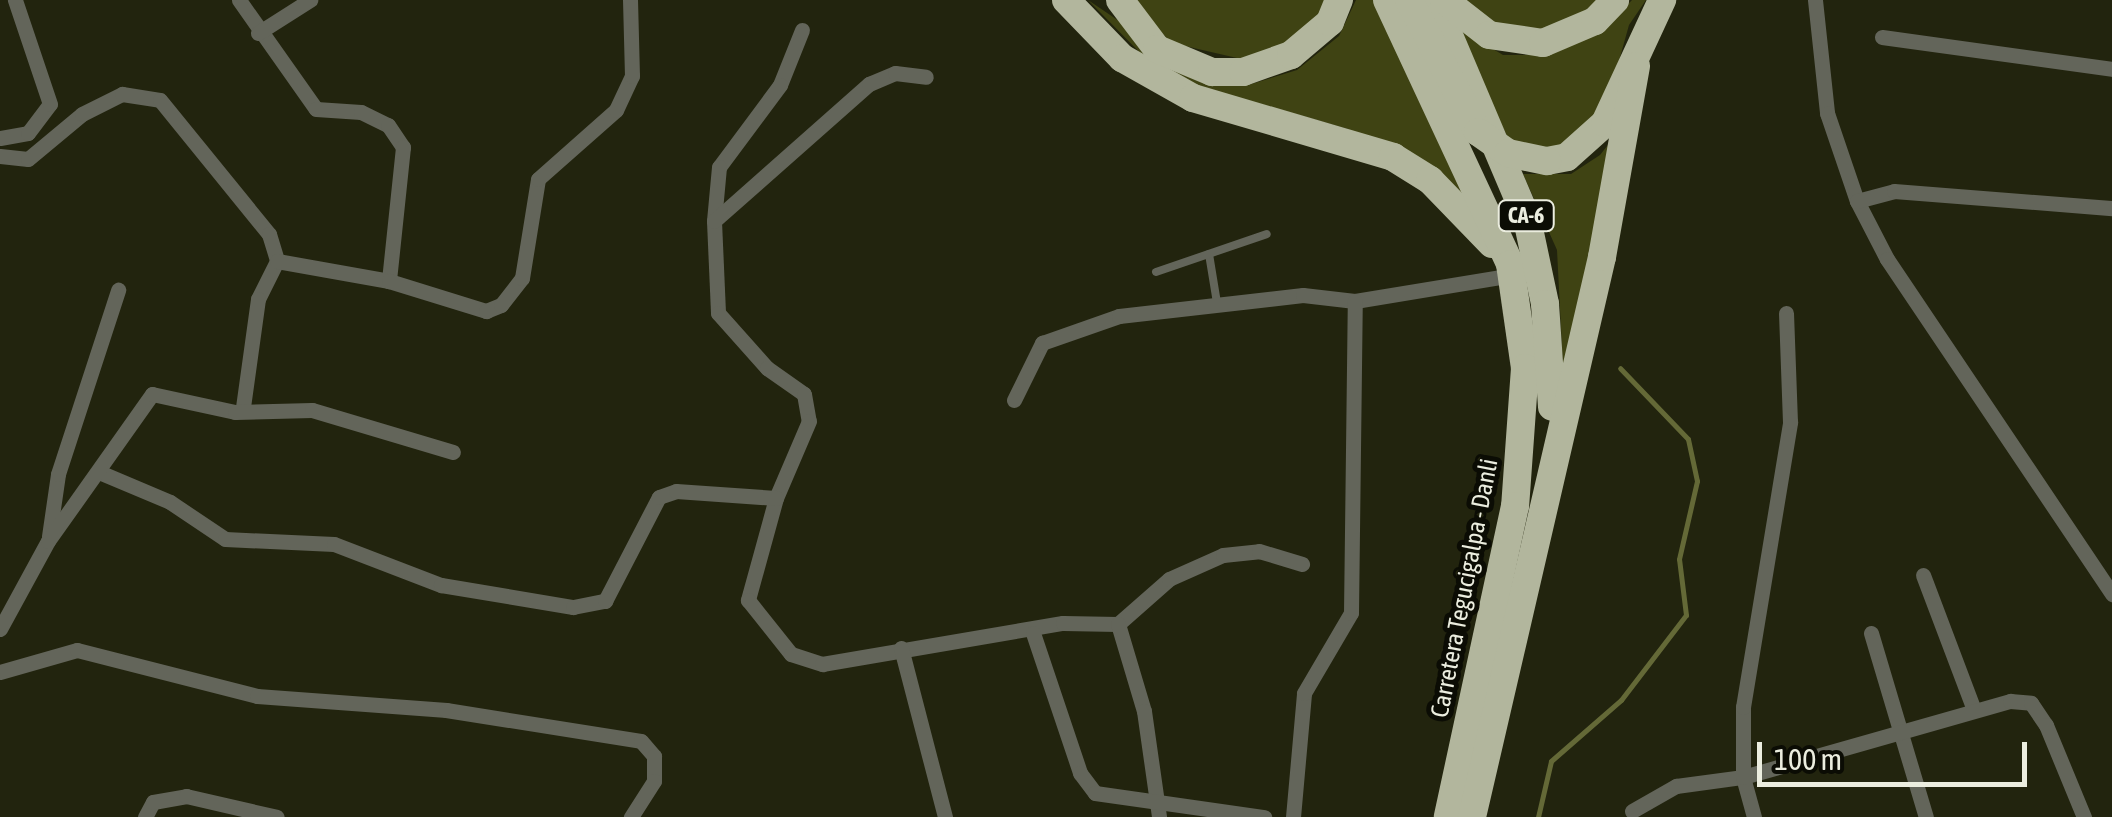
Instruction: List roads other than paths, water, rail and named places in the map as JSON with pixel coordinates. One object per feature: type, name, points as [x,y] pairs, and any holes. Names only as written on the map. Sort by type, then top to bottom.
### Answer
[{"type":"highway","points":[[1066,0],[1122,58],[1193,98],[1394,157],[1430,180],[1511,270]]},
{"type":"highway","points":[[1120,0],[1157,49],[1228,72],[1291,56],[1330,22],[1339,0]]},
{"type":"highway","name":"CA-6","points":[[1387,0],[1511,270]]},
{"type":"highway","points":[[1409,0],[1478,132],[1508,153],[1547,161],[1588,144],[1636,66],[1662,0]]},
{"type":"highway","name":"CA-6","points":[[1434,0],[1508,164],[1539,260],[1553,449],[1472,817]]},
{"type":"highway","points":[[1444,0],[1490,36],[1543,43],[1595,21],[1615,0]]},
{"type":"highway","points":[[1553,449],[1602,257],[1636,66]]},
{"type":"highway","name":"Carretera Tegucigalpa - Danli","points":[[1448,817],[1515,506],[1525,368],[1511,270]]},
{"type":"street","points":[[0,138],[28,133],[50,104],[15,0]]},
{"type":"street","points":[[239,0],[258,33],[316,110],[361,112],[388,125],[402,147],[388,281]]},
{"type":"street","points":[[258,33],[310,0]]},
{"type":"street","points":[[277,261],[388,281],[486,311],[510,296],[522,278],[538,179],[616,110],[632,76],[630,0]]},
{"type":"street","points":[[1815,0],[1827,113],[1857,201],[1886,260],[2112,594]]},
{"type":"street","points":[[802,30],[780,85],[719,168],[714,221],[718,314],[767,368],[804,394],[809,421],[776,498],[748,600],[791,654],[822,664],[901,648],[1033,633],[1063,624],[1118,624],[1169,579],[1208,560],[1259,552],[1302,564]]},
{"type":"street","points":[[1882,36],[2112,69]]},
{"type":"street","points":[[714,221],[869,84],[894,74],[926,77]]},
{"type":"street","points":[[0,156],[28,159],[82,114],[122,94],[160,100],[270,234],[277,261],[258,300],[242,407]]},
{"type":"street","points":[[1857,201],[1894,190],[2112,208]]},
{"type":"street","points":[[1014,400],[1042,343],[1119,316],[1303,296],[1355,301],[1511,270]]},
{"type":"street","points":[[48,541],[58,474],[118,290]]},
{"type":"street","points":[[1293,817],[1304,693],[1351,613],[1355,301]]},
{"type":"street","points":[[1754,817],[1743,777],[1743,707],[1790,422],[1786,313]]},
{"type":"street","points":[[0,628],[48,541],[152,394],[235,412],[242,407],[312,410],[453,452]]},
{"type":"street","points":[[98,472],[170,502],[225,538],[334,544],[441,585],[572,607],[605,601],[659,496],[676,490],[776,498]]},
{"type":"street","points":[[1923,575],[1973,707]]},
{"type":"street","points":[[1118,624],[1160,811]]},
{"type":"street","points":[[1033,633],[1088,787],[1160,811],[1264,817]]},
{"type":"street","points":[[1872,634],[1926,817]]},
{"type":"street","points":[[901,648],[945,817]]},
{"type":"street","points":[[0,672],[78,650],[257,696],[446,710],[640,741],[654,756],[654,781],[631,817]]},
{"type":"street","points":[[1632,811],[1676,786],[1743,777],[1903,735],[1973,707],[2032,703],[2078,790],[2084,817]]},
{"type":"street","points":[[145,817],[153,802],[186,796],[278,817]]},
{"type":"lane","points":[[1156,272],[1267,234]]},
{"type":"lane","points":[[1209,254],[1217,303]]},
{"type":"waterway","points":[[1538,817],[1551,761],[1621,700],[1686,615],[1679,559],[1697,481],[1688,439],[1620,368]]}]
